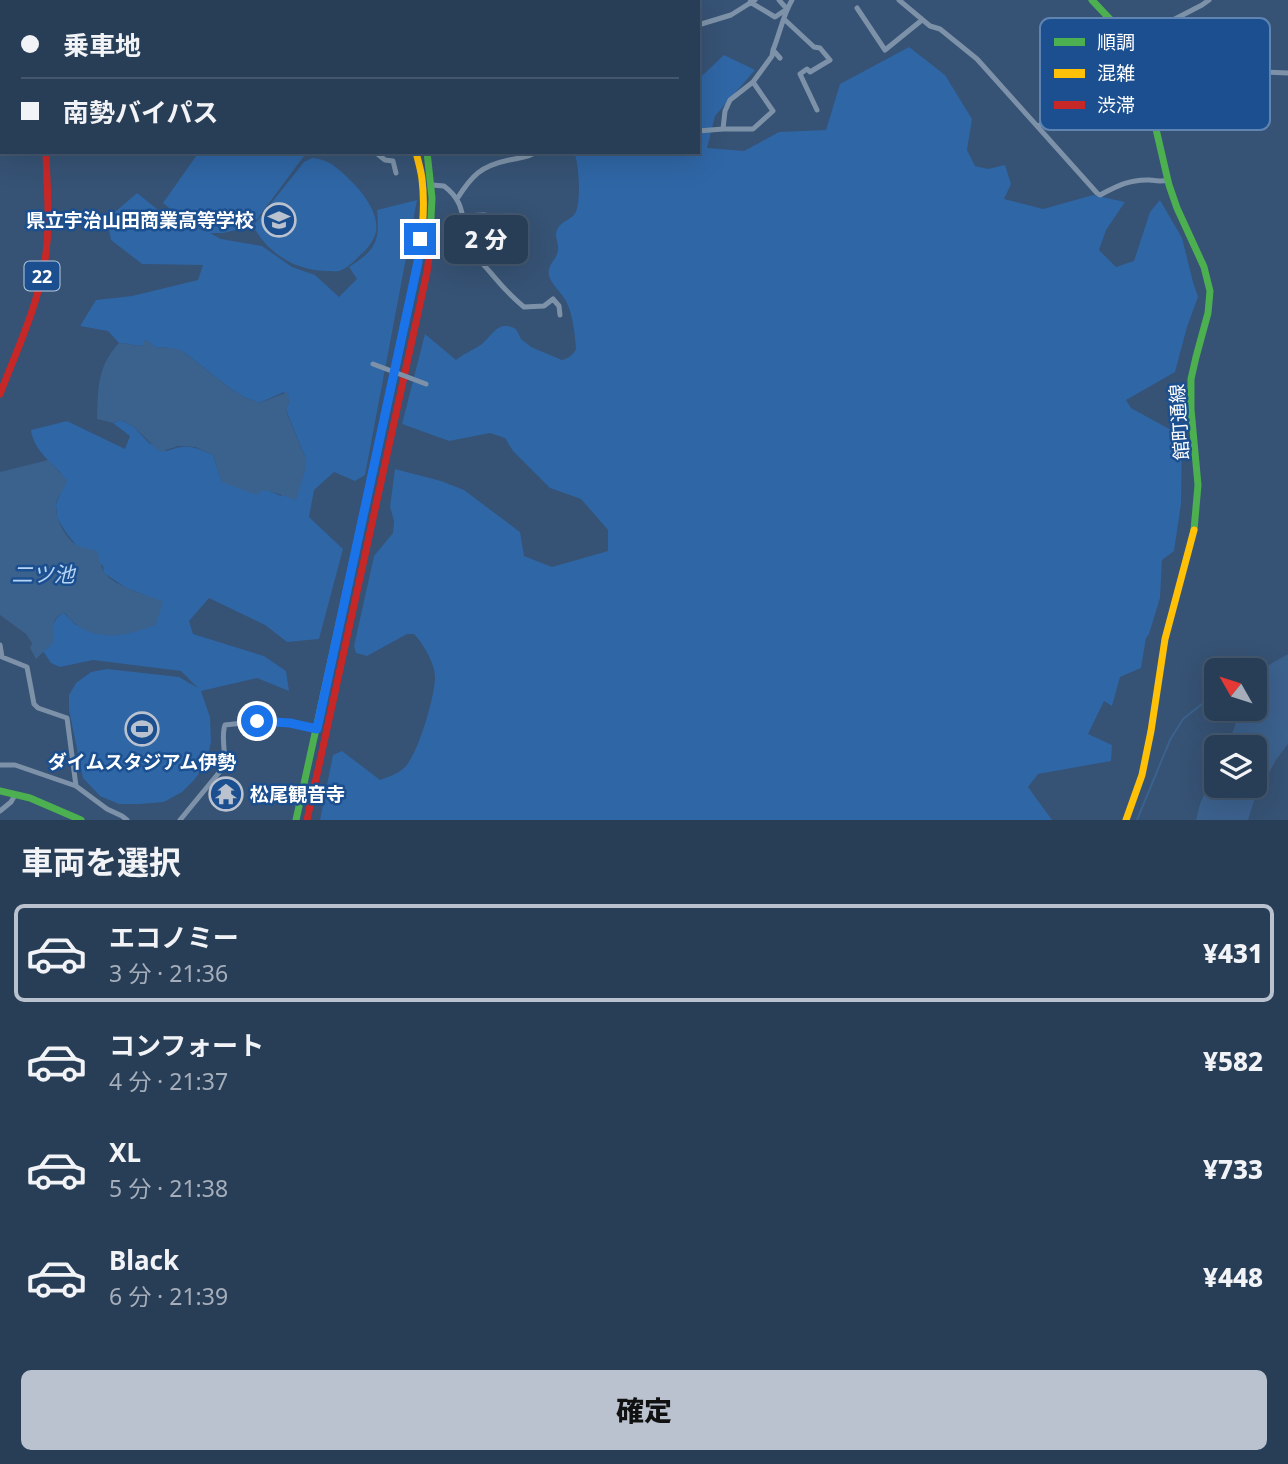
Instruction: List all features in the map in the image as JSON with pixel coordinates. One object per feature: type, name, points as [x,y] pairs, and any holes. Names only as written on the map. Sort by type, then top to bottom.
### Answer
[{"type":"main road","name":"館町通線","points":[[1092,0],[1107,18]]},
{"type":"main road","name":"館町通線","points":[[1126,820],[1145,768],[1164,641],[1196,522],[1198,469],[1191,382],[1194,361],[1208,319],[1210,291],[1201,261],[1168,180],[1156,130]]},
{"type":"main road","name":"22","points":[[0,394],[37,296],[44,265],[48,213],[46,154]]},
{"type":"main road","points":[[296,820],[418,262],[422,180],[416,154]]},
{"type":"main road","points":[[306,820],[427,272],[433,235],[432,185],[427,154]]},
{"type":"main road","points":[[0,791],[42,802],[81,820]]},
{"type":"street","points":[[723,129],[725,111],[730,100],[753,82],[772,56],[785,20],[786,9],[779,0]]},
{"type":"street","points":[[700,24],[730,15],[751,1],[775,17],[786,9],[792,0]]},
{"type":"street","points":[[899,0],[977,59],[1038,127]]},
{"type":"street","points":[[1177,18],[1209,0]]},
{"type":"street","points":[[857,8],[885,50],[922,20]]},
{"type":"street","points":[[785,20],[814,47],[820,48],[830,60],[810,72],[807,69],[800,74],[817,110]]},
{"type":"street","points":[[774,50],[780,58]]},
{"type":"street","points":[[1270,72],[1288,73]]},
{"type":"street","points":[[700,131],[753,129],[773,111],[753,82]]},
{"type":"street","points":[[1041,130],[1100,195],[1123,183],[1168,180]]},
{"type":"street","points":[[378,154],[385,160],[393,161],[396,173]]},
{"type":"street","points":[[457,199],[468,181],[480,169],[534,154]]},
{"type":"street","points":[[432,185],[444,186],[457,199],[471,248],[501,287],[524,307],[544,306],[553,299],[559,306],[560,315]]},
{"type":"street","points":[[464,216],[495,217],[513,221]]},
{"type":"street","points":[[495,217],[500,232],[511,247]]},
{"type":"street","points":[[373,364],[426,384]]},
{"type":"street","points":[[0,645],[2,657],[27,667],[34,704],[38,708],[67,718],[76,786]]},
{"type":"street","points":[[180,820],[222,769],[225,759],[225,725],[266,721],[326,731]]},
{"type":"street","points":[[0,765],[15,765],[76,786],[127,820]]},
{"type":"street","points":[[0,811],[15,795]]},
{"type":"shaded area","points":[[909,47],[945,75],[972,119],[967,150],[975,166],[988,169],[1005,165],[1011,184],[1004,199],[1043,209],[1093,195],[1125,202],[1106,230],[1099,250],[1116,267],[1134,261],[1150,212],[1160,200],[1182,238],[1198,297],[1175,372],[1126,400],[1131,408],[1182,436],[1181,504],[1174,551],[1162,560],[1160,598],[1146,638],[1141,668],[1120,677],[1112,706],[1104,701],[1088,734],[1112,745],[1111,761],[1038,774],[1028,787],[1052,820],[320,820],[333,755],[342,751],[380,780],[399,772],[415,751],[432,697],[435,677],[433,666],[425,648],[414,634],[407,634],[367,656],[356,653],[354,646],[374,556],[393,533],[394,521],[390,507],[395,469],[464,490],[520,532],[524,556],[552,567],[608,551],[608,530],[581,499],[550,488],[513,451],[505,438],[490,433],[449,441],[402,424],[425,334],[456,360],[482,344],[497,329],[510,326],[516,329],[521,339],[531,347],[562,360],[569,357],[576,349],[572,318],[566,301],[552,282],[549,273],[558,252],[557,231],[577,210],[579,194],[575,154],[700,154],[700,77],[724,55],[755,70],[715,116],[707,148],[744,151],[779,132],[826,130],[840,84]]},
{"type":"shaded area","points":[[198,154],[306,154],[252,226],[223,233],[210,233],[221,239],[262,246],[292,267],[315,275],[339,297],[357,279],[349,267],[371,250],[374,244],[378,230],[377,210],[417,200],[365,475],[355,481],[334,472],[314,490],[309,517],[343,549],[319,639],[287,642],[265,625],[209,598],[189,621],[193,634],[264,656],[286,671],[289,691],[257,678],[201,691],[210,717],[211,741],[207,761],[195,779],[182,792],[164,802],[119,804],[100,796],[83,778],[69,710],[69,695],[76,683],[91,672],[107,669],[179,677],[198,688],[181,671],[93,660],[60,667],[51,663],[43,651],[49,647],[54,623],[60,615],[64,613],[76,625],[145,595],[126,588],[104,573],[103,566],[76,545],[67,534],[57,518],[56,504],[61,492],[61,473],[38,448],[31,430],[67,421],[125,449],[130,436],[113,423],[121,420],[134,427],[149,443],[167,451],[190,447],[213,455],[222,482],[270,491],[281,496],[306,459],[286,410],[289,402],[284,392],[259,403],[231,389],[185,353],[165,347],[156,348],[146,340],[142,346],[119,343],[108,331],[80,326],[96,300],[132,296],[198,280],[203,265],[142,264],[111,240],[107,219],[137,193],[162,213],[206,232],[163,203]]},
{"type":"shaded area","points":[[312,158],[331,164],[346,176],[366,199],[376,221],[375,236],[369,247],[339,271],[305,268],[284,259],[267,245],[253,226],[304,162]]},
{"type":"water","points":[[146,339],[156,348],[181,350],[231,389],[259,403],[288,392],[286,411],[306,459],[296,500],[270,491],[260,491],[257,495],[222,482],[213,455],[195,447],[178,446],[160,452],[134,427],[121,420],[113,423],[97,419],[99,388],[106,360],[119,343],[142,346]]},
{"type":"water","name":"二ツ池","points":[[48,460],[67,480],[58,498],[56,510],[61,527],[71,541],[97,551],[100,563],[109,578],[163,601],[156,625],[116,635],[86,631],[65,613],[60,615],[54,624],[54,642],[36,659],[30,648],[32,643],[26,634],[0,615],[0,472]]},
{"type":"water","points":[[1288,654],[1288,744],[1267,776],[1267,735],[1231,735],[1237,721],[1267,721],[1267,666]]},
{"type":"water","points":[[1204,794],[1204,798],[1255,798],[1248,820],[1196,820]]},
{"type":"waterway","points":[[1137,820],[1170,740],[1183,719],[1204,702]]},
{"type":"traffic: fast","points":[[1092,0],[1109,18]]},
{"type":"traffic: fast","points":[[1156,130],[1169,185],[1204,267],[1210,291],[1208,313],[1191,379],[1198,485],[1194,530]]},
{"type":"traffic: fast","points":[[427,154],[432,198],[429,257]]},
{"type":"traffic: fast","points":[[296,820],[404,328]]},
{"type":"traffic: fast","points":[[0,791],[30,798],[81,820]]},
{"type":"traffic: slow","points":[[404,328],[419,254],[423,216],[422,179],[416,154]]},
{"type":"traffic: slow","points":[[1126,820],[1142,775],[1165,639],[1194,530]]},
{"type":"traffic: jam","points":[[0,394],[31,315],[44,266],[48,223],[46,154]]},
{"type":"traffic: jam","points":[[307,820],[429,257]]},
{"type":"place","name":"県立宇治山田商業高等学校","points":[[279,220]]},
{"type":"place","name":"ダイムスタジアム伊勢","points":[[142,729]]},
{"type":"place","name":"松尾観音寺","points":[[226,794]]},
{"type":"route","points":[[257,721],[290,723],[317,729],[418,262],[420,239]]}]
